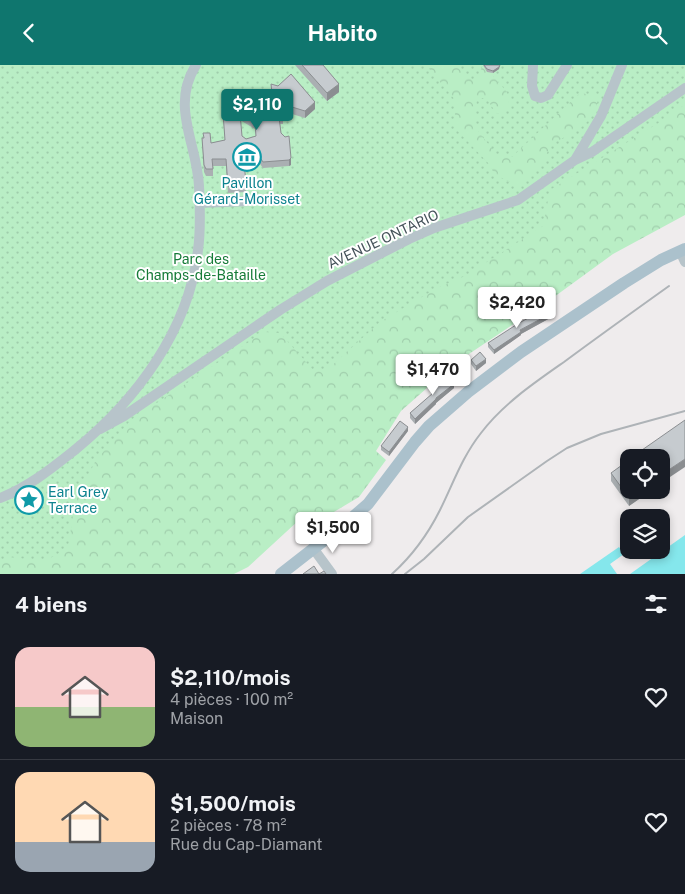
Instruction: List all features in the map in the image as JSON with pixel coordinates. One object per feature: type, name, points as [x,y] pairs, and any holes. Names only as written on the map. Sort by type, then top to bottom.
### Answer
[{"type":"main road","points":[[280,574],[352,519],[368,504],[429,426],[468,392],[513,357],[661,260],[683,254]]},
{"type":"street","points":[[0,498],[34,482],[100,429],[128,399],[156,362],[180,317],[193,276],[198,251],[198,171],[183,106],[187,82],[196,65]]},
{"type":"street","points":[[533,65],[533,92],[535,96],[541,98],[548,95],[567,65]]},
{"type":"street","points":[[575,160],[601,116],[622,65]]},
{"type":"street","name":"AVENUE ONTARIO","points":[[100,429],[137,407],[280,310],[327,281],[434,228],[518,200],[685,88]]},
{"type":"street","points":[[199,203],[250,201]]},
{"type":"street","points":[[128,399],[137,407]]},
{"type":"street","points":[[313,548],[332,574]]},
{"type":"green space","name":"Parc des Champs-de-Bataille","points":[[0,65],[685,65],[685,151],[133,574],[0,574]]},
{"type":"green space","points":[[426,65],[457,65],[463,73],[475,82],[483,65],[507,92],[510,108],[497,114],[486,98],[477,98],[474,126],[497,155],[512,157],[580,93],[598,96],[597,105],[582,126],[551,144],[534,173],[517,185],[495,175],[489,164],[454,127],[456,101]]},
{"type":"green space","points":[[685,104],[685,215],[613,254],[554,297],[454,364],[401,411],[376,451],[386,460],[359,497],[312,525],[298,521],[248,567],[234,574],[0,574],[0,561],[8,557],[45,561],[68,548],[75,502],[96,460],[131,420],[264,332],[280,333],[313,370],[327,370],[380,322],[437,288],[465,276],[543,226],[550,190],[673,114]]},
{"type":"water","points":[[685,535],[685,574],[630,574],[651,559],[670,559],[670,546]]},
{"type":"water","points":[[619,547],[620,548],[620,557],[610,564],[617,574],[580,574]]},
{"type":"building","points":[[302,65],[323,65],[339,84],[327,93]]},
{"type":"building","points":[[484,65],[500,65],[493,71],[487,69]]},
{"type":"building","points":[[291,74],[315,102],[305,111],[292,107],[291,109],[288,108],[282,113],[283,117],[279,117],[281,133],[285,137],[289,136],[291,158],[289,160],[263,162],[257,153],[253,158],[250,156],[244,160],[246,185],[228,186],[226,159],[212,159],[213,169],[206,169],[204,165],[203,133],[210,133],[211,143],[225,140],[223,113],[249,111],[249,107],[253,108],[262,101],[261,92],[272,94],[271,84],[278,86]],"holes":[[[240,113],[255,123],[256,136],[246,139],[242,136]]]},
{"type":"building","points":[[547,308],[550,314],[520,330],[521,332],[494,350],[488,343],[519,323]]},
{"type":"building","points":[[480,352],[486,359],[476,366],[471,360]]},
{"type":"building","points":[[450,375],[454,379],[452,381],[454,384],[436,398],[415,419],[410,413],[433,393],[431,390]]},
{"type":"building","points":[[685,420],[685,459],[670,469],[670,449],[643,449]]},
{"type":"building","points":[[400,421],[408,427],[389,452],[381,446]]},
{"type":"building","points":[[620,466],[620,486],[611,473]]},
{"type":"building","points":[[314,566],[319,574],[303,574]]},
{"type":"railway","points":[[392,574],[425,536],[440,510],[468,451],[490,422],[530,386],[669,286]]},
{"type":"railway","points":[[405,574],[424,559],[468,517],[567,448],[601,434],[685,411]]},
{"type":"place","name":"Pavillon Gérard-Morisset","points":[[247,157]]},
{"type":"place","name":"Earl Grey Terrace","points":[[29,500]]}]
